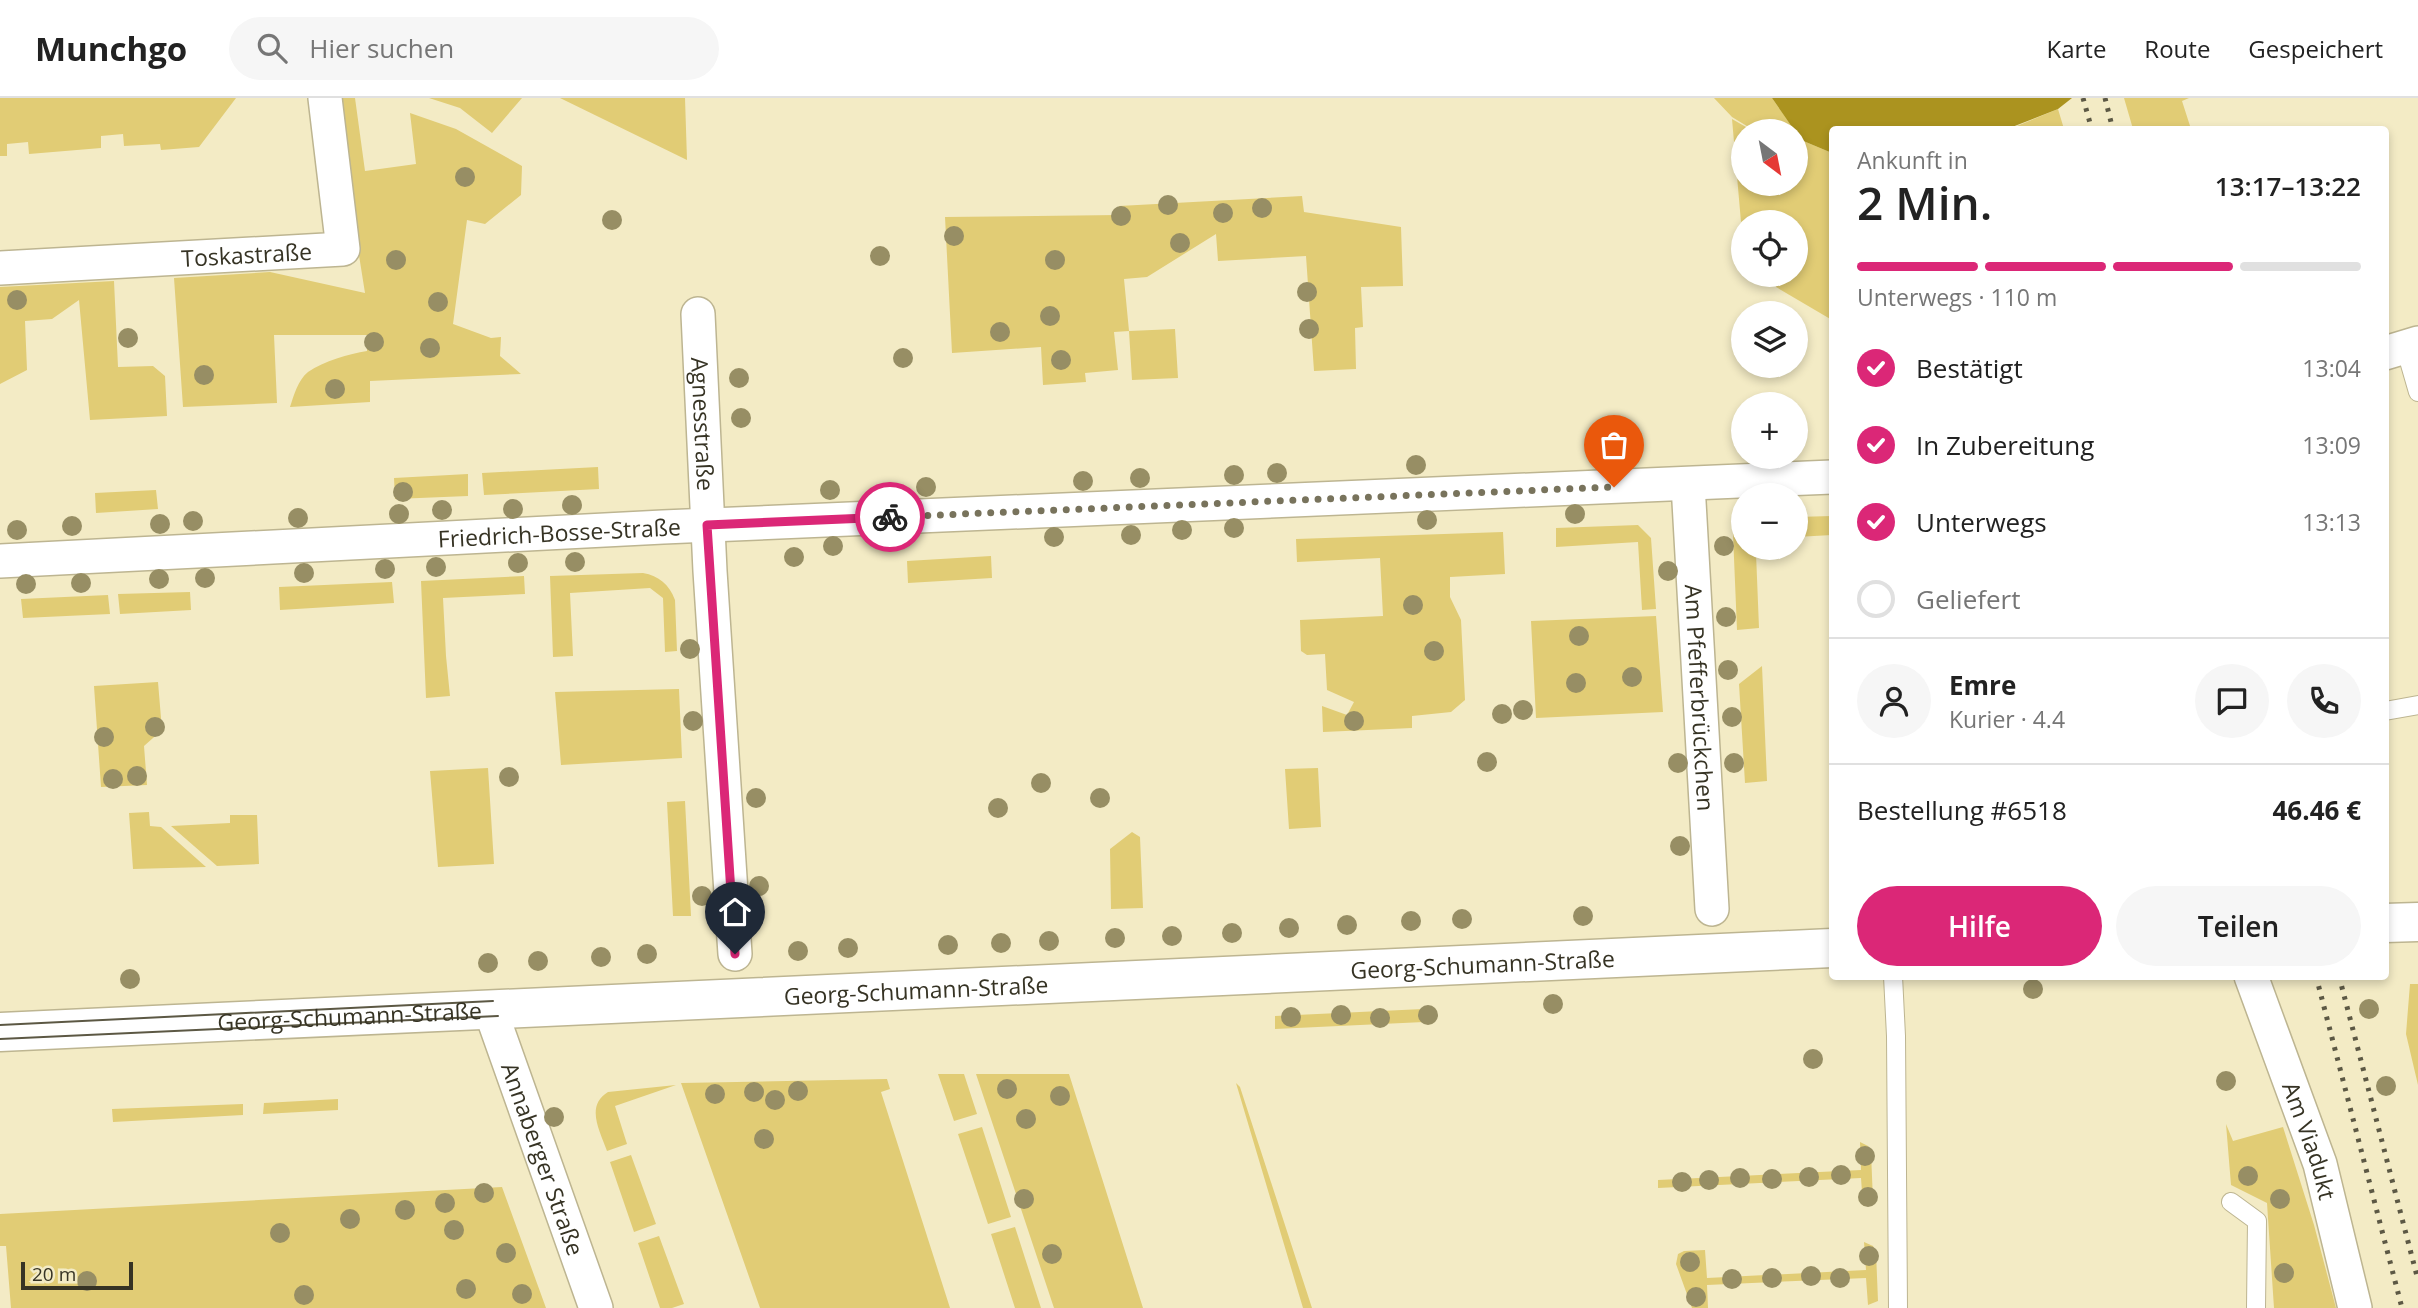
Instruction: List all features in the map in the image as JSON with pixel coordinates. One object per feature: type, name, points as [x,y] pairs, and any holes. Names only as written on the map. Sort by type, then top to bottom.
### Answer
[{"type":"main road","points":[[2389,923],[2418,922]]},
{"type":"main road","name":"Georg-Schumann-Straße","points":[[0,1032],[1829,948]]},
{"type":"street","name":"Toskastraße","points":[[0,268],[342,249],[325,98]]},
{"type":"street","name":"Agnesstraße","points":[[698,314],[707,525],[735,954]]},
{"type":"street","name":"Friedrich-Bosse-Straße","points":[[0,561],[707,525],[1829,477]]},
{"type":"street","name":"Am Pfefferbrückchen","points":[[1688,484],[1712,909]]},
{"type":"street","name":"Am Viadukt","points":[[2252,980],[2319,1164],[2355,1308]]},
{"type":"street","name":"Annaberger Straße","points":[[489,1009],[596,1308]]},
{"type":"lane","points":[[2403,348],[2418,392]]},
{"type":"lane","points":[[2389,710],[2418,705]]},
{"type":"lane","points":[[1893,980],[1898,1308]]},
{"type":"lane","points":[[2231,1202],[2257,1221],[2256,1308]]},
{"type":"shaded area","points":[[0,98],[236,98],[199,147],[161,150],[160,144],[124,146],[123,134],[101,136],[101,148],[29,154],[28,142],[7,144],[7,156],[0,156]]},
{"type":"shaded area","points":[[334,98],[355,98],[365,171],[416,164],[410,113],[456,129],[522,166],[521,195],[485,224],[467,220],[453,324],[491,338],[501,337],[500,356],[521,374],[370,381],[370,402],[290,407],[299,383],[308,372],[337,358],[367,351],[367,335],[274,335],[277,403],[183,407],[174,278],[270,272],[365,293]]},
{"type":"shaded area","points":[[429,98],[522,98],[492,133],[460,108]]},
{"type":"shaded area","points":[[560,98],[685,98],[687,160]]},
{"type":"shaded area","points":[[1714,98],[1772,98],[1787,119],[1735,119]]},
{"type":"shaded area","points":[[1772,98],[2072,98],[2058,109],[2015,126],[1829,126],[1829,152],[1808,143],[1808,119],[1786,119]]},
{"type":"shaded area","points":[[2124,98],[2189,98],[2182,101],[2190,126],[2132,126]]},
{"type":"shaded area","points":[[2058,109],[2063,126],[2017,126]]},
{"type":"shaded area","points":[[1808,143],[1829,152],[1829,318],[1808,306],[1808,301],[1800,301],[1776,287],[1808,287],[1808,210],[1740,210],[1739,196],[1808,196]]},
{"type":"shaded area","points":[[1302,196],[1304,212],[1401,227],[1403,286],[1361,287],[1363,327],[1355,328],[1356,369],[1314,371],[1306,256],[1218,261],[1216,234],[1147,277],[1124,279],[1129,331],[1114,332],[1118,370],[1085,373],[1086,382],[1043,385],[1041,347],[952,353],[945,217],[1118,215],[1119,206]]},
{"type":"shaded area","points":[[114,281],[118,367],[153,366],[165,376],[167,416],[90,420],[79,300],[52,319],[25,321],[27,370],[0,384],[0,287]]},
{"type":"shaded area","points":[[1175,329],[1178,378],[1132,380],[1129,331]]},
{"type":"shaded area","points":[[598,467],[599,489],[484,495],[482,473]]},
{"type":"shaded area","points":[[468,474],[468,496],[395,499],[394,478]]},
{"type":"shaded area","points":[[156,490],[158,509],[96,513],[95,493]]},
{"type":"shaded area","points":[[1829,516],[1829,535],[1808,536],[1808,517]]},
{"type":"shaded area","points":[[1638,525],[1651,538],[1656,609],[1642,610],[1638,542],[1556,547],[1556,528]]},
{"type":"shaded area","points":[[1503,532],[1505,574],[1450,577],[1450,597],[1461,620],[1465,700],[1451,712],[1412,716],[1412,728],[1323,732],[1322,706],[1347,715],[1354,702],[1327,690],[1325,654],[1307,655],[1301,651],[1300,620],[1383,616],[1380,558],[1297,562],[1296,539]]},
{"type":"shaded area","points":[[991,556],[992,578],[908,583],[907,561]]},
{"type":"shaded area","points":[[1734,560],[1756,560],[1759,628],[1737,630]]},
{"type":"shaded area","points":[[643,573],[663,582],[673,594],[677,651],[665,652],[663,598],[650,588],[570,593],[573,656],[553,657],[550,576]]},
{"type":"shaded area","points":[[524,576],[525,594],[443,598],[450,696],[426,698],[421,581]]},
{"type":"shaded area","points":[[392,582],[394,603],[280,610],[279,587]]},
{"type":"shaded area","points":[[190,592],[191,610],[120,614],[118,594]]},
{"type":"shaded area","points":[[108,595],[110,614],[23,618],[21,599]]},
{"type":"shaded area","points":[[1656,616],[1663,712],[1536,718],[1531,621]]},
{"type":"shaded area","points":[[1762,666],[1767,781],[1745,783],[1739,684]]},
{"type":"shaded area","points":[[158,682],[162,730],[144,746],[147,785],[101,787],[94,686]]},
{"type":"shaded area","points":[[679,689],[682,758],[561,765],[555,692]]},
{"type":"shaded area","points":[[488,768],[494,864],[438,867],[430,771]]},
{"type":"shaded area","points":[[1318,768],[1321,827],[1289,829],[1285,769]]},
{"type":"shaded area","points":[[685,801],[691,916],[673,916],[667,802]]},
{"type":"shaded area","points":[[149,812],[150,826],[161,827],[206,867],[133,869],[129,813]]},
{"type":"shaded area","points":[[230,815],[257,815],[259,864],[217,866],[171,826],[230,823]]},
{"type":"shaded area","points":[[1132,832],[1140,837],[1143,908],[1111,909],[1110,849]]},
{"type":"shaded area","points":[[2410,984],[2418,984],[2418,1085],[2406,1034]]},
{"type":"shaded area","points":[[1423,1009],[1424,1022],[1275,1029],[1275,1016]]},
{"type":"shaded area","points":[[938,1074],[964,1074],[977,1114],[954,1121]]},
{"type":"shaded area","points":[[976,1074],[1069,1074],[1143,1308],[1054,1308]]},
{"type":"shaded area","points":[[887,1079],[890,1089],[881,1092],[950,1308],[760,1308],[681,1083]]},
{"type":"shaded area","points":[[1236,1083],[1240,1087],[1312,1308],[1303,1308]]},
{"type":"shaded area","points":[[676,1085],[615,1106],[627,1144],[607,1151],[596,1119],[597,1104],[601,1098],[608,1092]]},
{"type":"shaded area","points":[[338,1099],[338,1110],[263,1114],[264,1103]]},
{"type":"shaded area","points":[[243,1104],[243,1115],[113,1122],[112,1109]]},
{"type":"shaded area","points":[[2226,1124],[2233,1141],[2283,1127],[2314,1225],[2336,1308],[2274,1308],[2267,1203],[2231,1185]]},
{"type":"shaded area","points":[[982,1127],[1011,1217],[988,1224],[958,1134]]},
{"type":"shaded area","points":[[1860,1142],[1868,1146],[1871,1152],[1873,1201],[1863,1206],[1861,1178],[1658,1188],[1658,1180],[1861,1170]]},
{"type":"shaded area","points":[[631,1155],[656,1224],[634,1232],[610,1162]]},
{"type":"shaded area","points":[[502,1187],[546,1308],[11,1308],[6,1246],[0,1246],[0,1214]]},
{"type":"shaded area","points":[[1015,1227],[1041,1308],[1015,1308],[991,1234]]},
{"type":"shaded area","points":[[659,1236],[684,1304],[672,1308],[660,1308],[638,1243]]},
{"type":"shaded area","points":[[1864,1242],[1873,1246],[1876,1252],[1878,1301],[1868,1305],[1866,1278],[1707,1285],[1708,1308],[1692,1308],[1676,1264],[1678,1254],[1684,1251],[1705,1250],[1707,1278],[1866,1270]]},
{"type":"tram line","points":[[0,1025],[493,1001]]},
{"type":"tram line","points":[[0,1039],[498,1016]]},
{"type":"railway","points":[[2083,98],[2091,126]]},
{"type":"railway","points":[[2105,98],[2112,126]]},
{"type":"railway","points":[[2317,980],[2402,1308]]},
{"type":"railway","points":[[2340,980],[2418,1280]]},
{"type":"way so far","points":[[890,517],[1614,487]]},
{"type":"route","points":[[735,954],[707,525],[890,517]]}]
